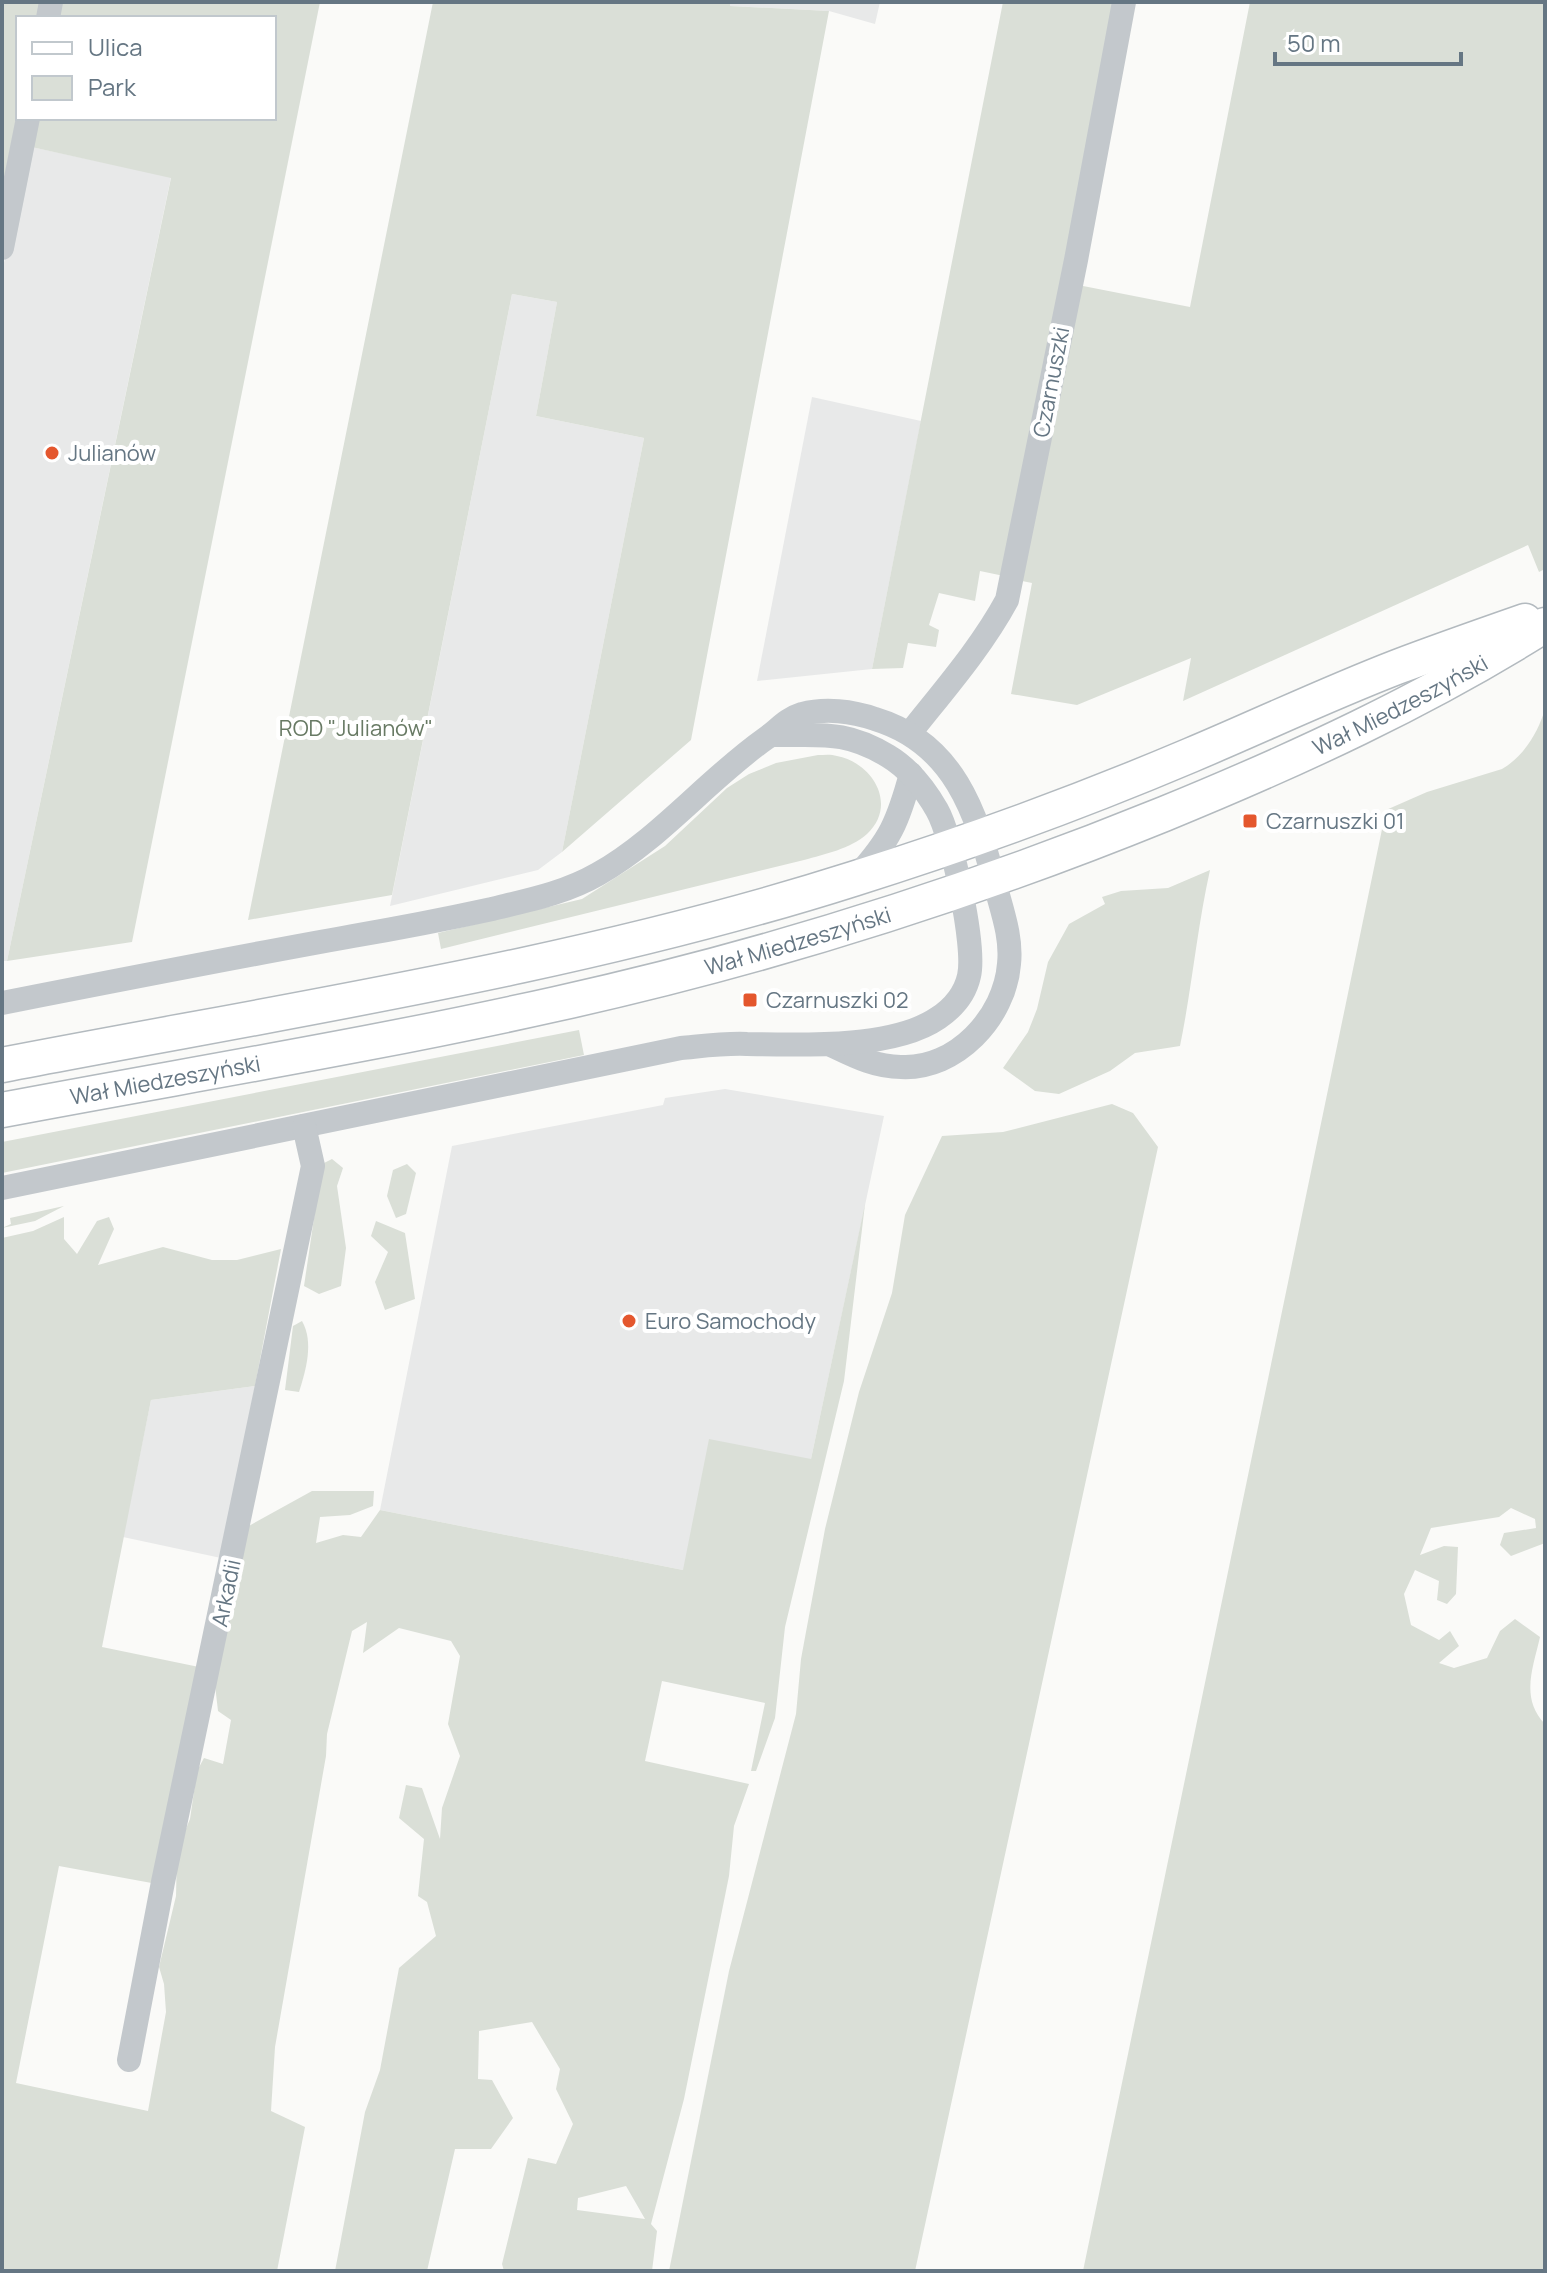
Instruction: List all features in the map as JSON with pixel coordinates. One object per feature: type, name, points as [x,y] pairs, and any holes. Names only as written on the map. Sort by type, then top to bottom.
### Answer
[{"type":"main road","name":"Wał Miedzeszyński","points":[[2,1065],[534,963],[671,931],[854,879],[982,837],[1178,761],[1397,667],[1545,614]]},
{"type":"main road","name":"Wał Miedzeszyński","points":[[2,1110],[555,1004],[765,952],[960,891],[1156,817],[1347,735],[1494,657],[1545,625]]},
{"type":"street","name":"Czarnuszki","points":[[910,733],[964,664],[1007,600],[1079,245],[1124,2]]},
{"type":"street","points":[[2,248],[28,120]]},
{"type":"street","points":[[2,1003],[457,917],[564,890],[631,853],[713,779],[784,722],[802,714],[847,712],[876,719],[910,733],[928,746],[959,783],[982,837],[994,879],[1008,933],[1009,966],[999,1004],[979,1032],[936,1061],[903,1068],[869,1063],[831,1045]]},
{"type":"street","points":[[2,1188],[681,1048],[747,1044],[831,1045],[921,1027],[949,1010],[960,998],[967,985],[971,961],[960,891],[938,812],[911,774],[890,757],[856,740],[837,735],[771,735]]},
{"type":"street","points":[[854,879],[893,831],[911,774]]},
{"type":"street","name":"Arkadii","points":[[129,2060],[163,1882],[313,1166],[304,1126]]},
{"type":"shaded area","points":[[730,2],[880,2],[875,24],[829,11],[730,6]]},
{"type":"shaded area","points":[[27,146],[171,177],[7,961],[2,961],[2,273]]},
{"type":"shaded area","points":[[512,294],[557,302],[536,416],[644,438],[562,852],[538,870],[390,906]]},
{"type":"shaded area","points":[[812,397],[921,421],[872,669],[757,681]]},
{"type":"shaded area","name":"Euro Samochody","points":[[725,1089],[884,1116],[811,1459],[683,1570],[380,1510],[452,1146],[663,1105],[665,1098]]},
{"type":"shaded area","points":[[255,1386],[221,1558],[123,1537],[151,1400]]},
{"type":"green space","points":[[2,2],[46,2],[43,16],[16,16],[18,120],[2,225]]},
{"type":"green space","points":[[57,2],[320,2],[132,942],[7,961],[171,178],[27,146],[33,120],[276,120],[276,16],[54,16]]},
{"type":"green space","name":"ROD \"Julianów\"","points":[[433,2],[730,2],[730,6],[829,11],[691,740],[562,852],[644,438],[536,416],[557,302],[512,294],[392,895],[248,920]]},
{"type":"green space","points":[[1003,2],[1114,2],[1004,576],[980,571],[975,601],[939,593],[929,625],[939,630],[936,647],[908,643],[903,668],[872,669]]},
{"type":"green space","points":[[1250,2],[1545,2],[1545,569],[1539,572],[1528,545],[1183,701],[1191,658],[1077,705],[1011,694],[1032,583],[1022,581],[1078,285],[1190,307]]},
{"type":"green space","points":[[1545,709],[1545,1543],[1511,1556],[1500,1545],[1504,1533],[1536,1528],[1535,1519],[1511,1508],[1499,1517],[1431,1528],[1420,1555],[1444,1546],[1458,1547],[1456,1594],[1447,1604],[1437,1600],[1439,1581],[1415,1570],[1404,1594],[1411,1625],[1439,1640],[1450,1631],[1459,1646],[1439,1663],[1454,1668],[1487,1658],[1500,1631],[1515,1619],[1540,1637],[1530,1682],[1533,1704],[1545,1724],[1545,2271],[1083,2271],[1386,810],[1427,792],[1502,769],[1529,744]]},
{"type":"green space","points":[[835,755],[850,760],[870,776],[877,787],[881,798],[876,823],[853,844],[804,860],[441,949],[438,933],[582,899],[665,846],[727,788],[749,774],[776,763]]},
{"type":"green space","points":[[1210,870],[1180,1046],[1135,1053],[1110,1071],[1059,1094],[1035,1091],[1003,1068],[1028,1032],[1048,962],[1069,924],[1105,904],[1102,897],[1121,891],[1168,888]]},
{"type":"green space","points":[[579,1030],[584,1055],[2,1173],[2,1142]]},
{"type":"green space","points":[[1112,1104],[1133,1113],[1158,1147],[915,2271],[669,2271],[729,1971],[796,1714],[801,1659],[825,1529],[859,1392],[892,1293],[905,1215],[942,1136],[1003,1132]]},
{"type":"green space","points":[[332,1159],[343,1168],[337,1186],[346,1248],[341,1286],[319,1294],[304,1286],[322,1164]]},
{"type":"green space","points":[[407,1164],[416,1173],[406,1214],[396,1218],[387,1196],[393,1170]]},
{"type":"green space","points":[[865,1204],[844,1381],[785,1627],[775,1718],[756,1771],[751,1771],[765,1703],[662,1681],[645,1761],[749,1784],[734,1826],[729,1876],[684,2099],[651,2224],[657,2231],[652,2271],[504,2271],[502,2264],[528,2158],[556,2164],[573,2124],[556,2089],[560,2069],[532,2022],[479,2031],[478,2079],[492,2080],[513,2118],[491,2149],[455,2149],[427,2271],[335,2271],[365,2112],[380,2070],[399,1968],[436,1936],[427,1902],[418,1896],[424,1839],[399,1818],[406,1785],[422,1788],[440,1839],[442,1808],[460,1756],[448,1724],[460,1656],[451,1641],[399,1628],[363,1653],[367,1622],[352,1631],[327,1734],[326,1756],[275,2047],[271,2111],[305,2127],[277,2271],[2,2271],[2,1238],[33,1231],[64,1217],[64,1239],[77,1254],[97,1221],[109,1217],[114,1229],[98,1265],[163,1247],[212,1260],[237,1260],[281,1249],[255,1386],[151,1400],[102,1647],[199,1667],[157,1884],[59,1866],[16,2083],[148,2111],[166,2012],[159,1967],[176,1896],[177,1850],[190,1819],[197,1771],[204,1758],[223,1764],[231,1720],[218,1711],[215,1685],[247,1527],[312,1491],[374,1491],[373,1506],[350,1515],[320,1517],[316,1543],[343,1535],[361,1537],[380,1510],[683,1570],[709,1439],[811,1459]],"holes":[[[626,2186],[645,2219],[577,2210],[578,2198]]]},
{"type":"green space","points":[[64,1206],[35,1221],[2,1228],[11,1224],[10,1218]]},
{"type":"green space","points":[[376,1221],[405,1233],[415,1299],[385,1310],[375,1282],[388,1252],[371,1236]]},
{"type":"green space","points":[[302,1321],[308,1338],[304,1375],[299,1392],[285,1390],[293,1326]]},
{"type":"place","name":"Julianów","points":[[52,453]]},
{"type":"place","name":"Czarnuszki 01","points":[[1250,821]]},
{"type":"place","name":"Czarnuszki 02","points":[[750,1000]]},
{"type":"place","name":"Euro Samochody","points":[[629,1321]]}]
